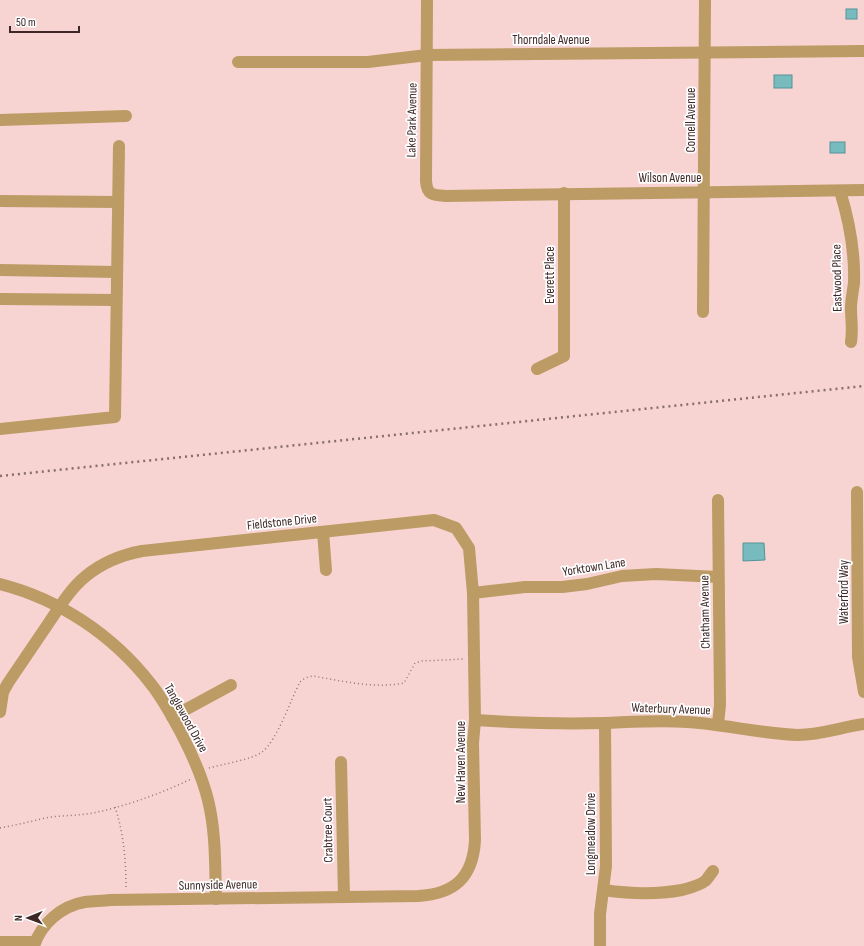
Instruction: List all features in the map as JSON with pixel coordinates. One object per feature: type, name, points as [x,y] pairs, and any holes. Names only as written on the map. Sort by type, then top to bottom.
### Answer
[{"type":"street","name":"Lake Park Avenue","points":[[427,0],[426,188],[433,195],[476,195]]},
{"type":"street","name":"Cornell Avenue","points":[[703,312],[705,0]]},
{"type":"street","name":"Thorndale Avenue","points":[[238,62],[368,62],[427,55],[864,51]]},
{"type":"street","points":[[0,120],[126,116]]},
{"type":"street","points":[[0,429],[115,417],[119,146]]},
{"type":"street","name":"Wilson Avenue","points":[[476,195],[864,190]]},
{"type":"street","name":"Eastwood Place","points":[[840,191],[845,208],[852,248],[854,283],[851,306],[853,333],[851,342]]},
{"type":"street","name":"Everett Place","points":[[537,369],[564,356],[564,193]]},
{"type":"street","points":[[0,201],[118,202]]},
{"type":"street","points":[[0,270],[117,272]]},
{"type":"street","points":[[0,298],[116,300]]},
{"type":"street","name":"Waterford Way","points":[[857,492],[858,657],[864,692]]},
{"type":"street","name":"Chatham Avenue","points":[[718,500],[720,705],[718,724]]},
{"type":"street","name":"Fieldstone Drive","points":[[0,712],[3,692],[8,683],[60,606],[77,584],[105,563],[129,553],[434,520],[456,528],[470,548],[473,593]]},
{"type":"street","points":[[322,532],[326,570]]},
{"type":"street","name":"Yorktown Lane","points":[[473,593],[525,587],[562,587],[588,584],[622,576],[656,574],[718,577]]},
{"type":"street","name":"Tanglewood Drive","points":[[0,584],[16,588],[60,606],[93,628],[124,654],[151,685],[172,717],[189,749],[200,774],[208,800],[214,842],[216,899]]},
{"type":"street","name":"New Haven Avenue","points":[[418,896],[441,893],[456,885],[467,872],[472,863],[474,854],[473,743],[475,720],[473,593]]},
{"type":"street","points":[[172,717],[231,685]]},
{"type":"street","name":"Waterbury Avenue","points":[[475,720],[506,722],[604,723],[686,722],[718,724],[753,731],[799,735],[816,734],[864,724]]},
{"type":"street","name":"Longmeadow Drive","points":[[600,946],[600,914],[606,866],[604,723]]},
{"type":"street","name":"Crabtree Court","points":[[341,762],[344,897]]},
{"type":"street","points":[[604,890],[648,894],[665,893],[691,888],[705,882],[713,871]]},
{"type":"street","name":"Sunnyside Avenue","points":[[35,944],[40,933],[48,922],[71,906],[84,902],[126,900],[418,896]]},
{"type":"street","points":[[0,942],[35,944]]},
{"type":"path","points":[[0,828],[46,818],[92,813],[115,807],[159,793],[200,774],[205,769],[261,753],[268,746],[277,731],[300,682],[305,678],[313,676],[371,684],[404,683],[415,663],[422,661],[474,659]]},
{"type":"path","points":[[115,807],[120,823],[124,846],[126,900]]},
{"type":"building","points":[[846,9],[857,9],[857,19],[846,19]]},
{"type":"building","points":[[774,75],[792,75],[792,88],[774,88]]},
{"type":"building","points":[[830,142],[845,142],[845,153],[830,153]]},
{"type":"building","points":[[743,543],[764,543],[765,560],[743,561]]},
{"type":"railway","points":[[0,476],[864,386]]}]
